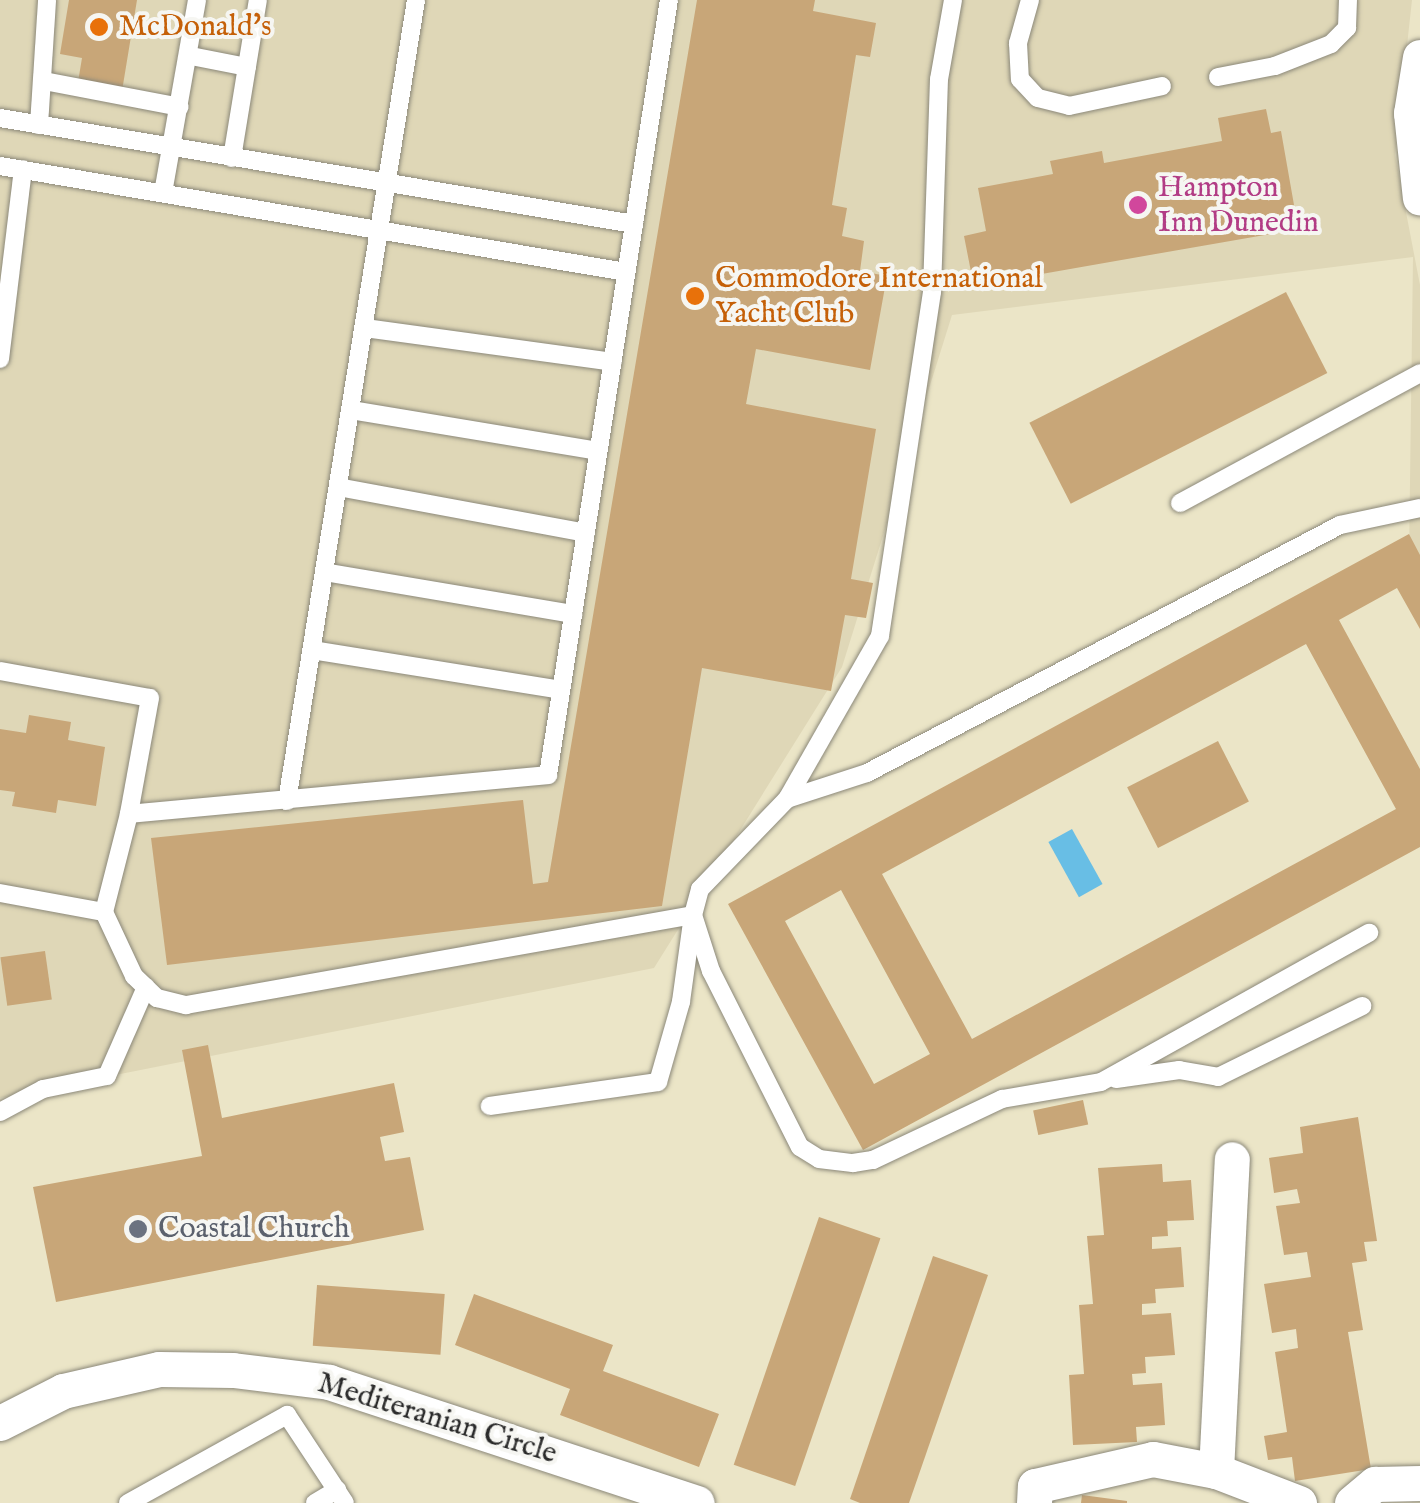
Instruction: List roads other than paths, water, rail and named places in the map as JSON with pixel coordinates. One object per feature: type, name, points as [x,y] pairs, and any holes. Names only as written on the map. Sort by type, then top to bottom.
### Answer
[{"type":"street","points":[[1420,57],[1411,113],[1420,198]]},
{"type":"street","points":[[1216,1471],[1232,1159]]},
{"type":"street","name":"Mediteranian Circle","points":[[0,1422],[63,1392],[159,1369],[270,1375],[328,1382],[420,1409],[697,1503]]},
{"type":"street","points":[[1034,1503],[1035,1486],[1154,1459],[1216,1471],[1299,1503]]},
{"type":"street","points":[[1352,1503],[1374,1484],[1420,1483]]},
{"type":"lane","points":[[38,125],[48,0]]},
{"type":"lane","points":[[163,193],[191,56],[197,0]]},
{"type":"lane","points":[[232,158],[258,0]]},
{"type":"lane","points":[[287,801],[416,0]]},
{"type":"lane","points":[[130,814],[548,775],[669,0]]},
{"type":"lane","points":[[490,1106],[658,1082],[681,1002],[700,889],[787,800],[880,636],[932,292],[939,79],[953,0]]},
{"type":"lane","points":[[1218,77],[1275,66],[1331,44],[1348,28],[1348,0]]},
{"type":"lane","points":[[1035,1],[1018,43],[1020,79],[1038,98],[1070,106],[1162,86]]},
{"type":"lane","points":[[191,56],[247,67]]},
{"type":"lane","points":[[44,81],[180,106]]},
{"type":"lane","points":[[0,118],[634,224]]},
{"type":"lane","points":[[0,166],[626,272]]},
{"type":"lane","points":[[0,358],[23,169]]},
{"type":"lane","points":[[364,328],[613,362]]},
{"type":"lane","points":[[1180,504],[1420,374]]},
{"type":"lane","points":[[351,410],[598,451]]},
{"type":"lane","points":[[338,487],[586,533]]},
{"type":"lane","points":[[787,800],[868,773],[1340,525],[1420,508]]},
{"type":"lane","points":[[324,572],[573,614]]},
{"type":"lane","points":[[312,650],[561,690]]},
{"type":"lane","points":[[0,670],[150,698],[130,814],[104,912],[116,949],[158,998],[204,1002],[694,915]]},
{"type":"lane","points":[[0,893],[104,912]]},
{"type":"lane","points":[[694,915],[711,971],[800,1146],[820,1159],[873,1160],[1002,1099],[1179,1070],[1218,1077],[1362,1006]]},
{"type":"lane","points":[[1101,1082],[1369,933]]},
{"type":"lane","points":[[0,1112],[43,1089],[107,1076],[146,987]]},
{"type":"lane","points":[[270,1375],[288,1415],[341,1496],[315,1503]]},
{"type":"lane","points":[[128,1503],[288,1415]]},
{"type":"water","points":[[1072,829],[1103,884],[1079,897],[1048,842]]},
{"type":"place","name":"McDonald's","points":[[99,27]]},
{"type":"place","name":"Hampton Inn Dunedin","points":[[1138,205]]},
{"type":"place","name":"Commodore International Yacht Club","points":[[695,296]]},
{"type":"place","name":"Coastal Church","points":[[138,1229]]}]
